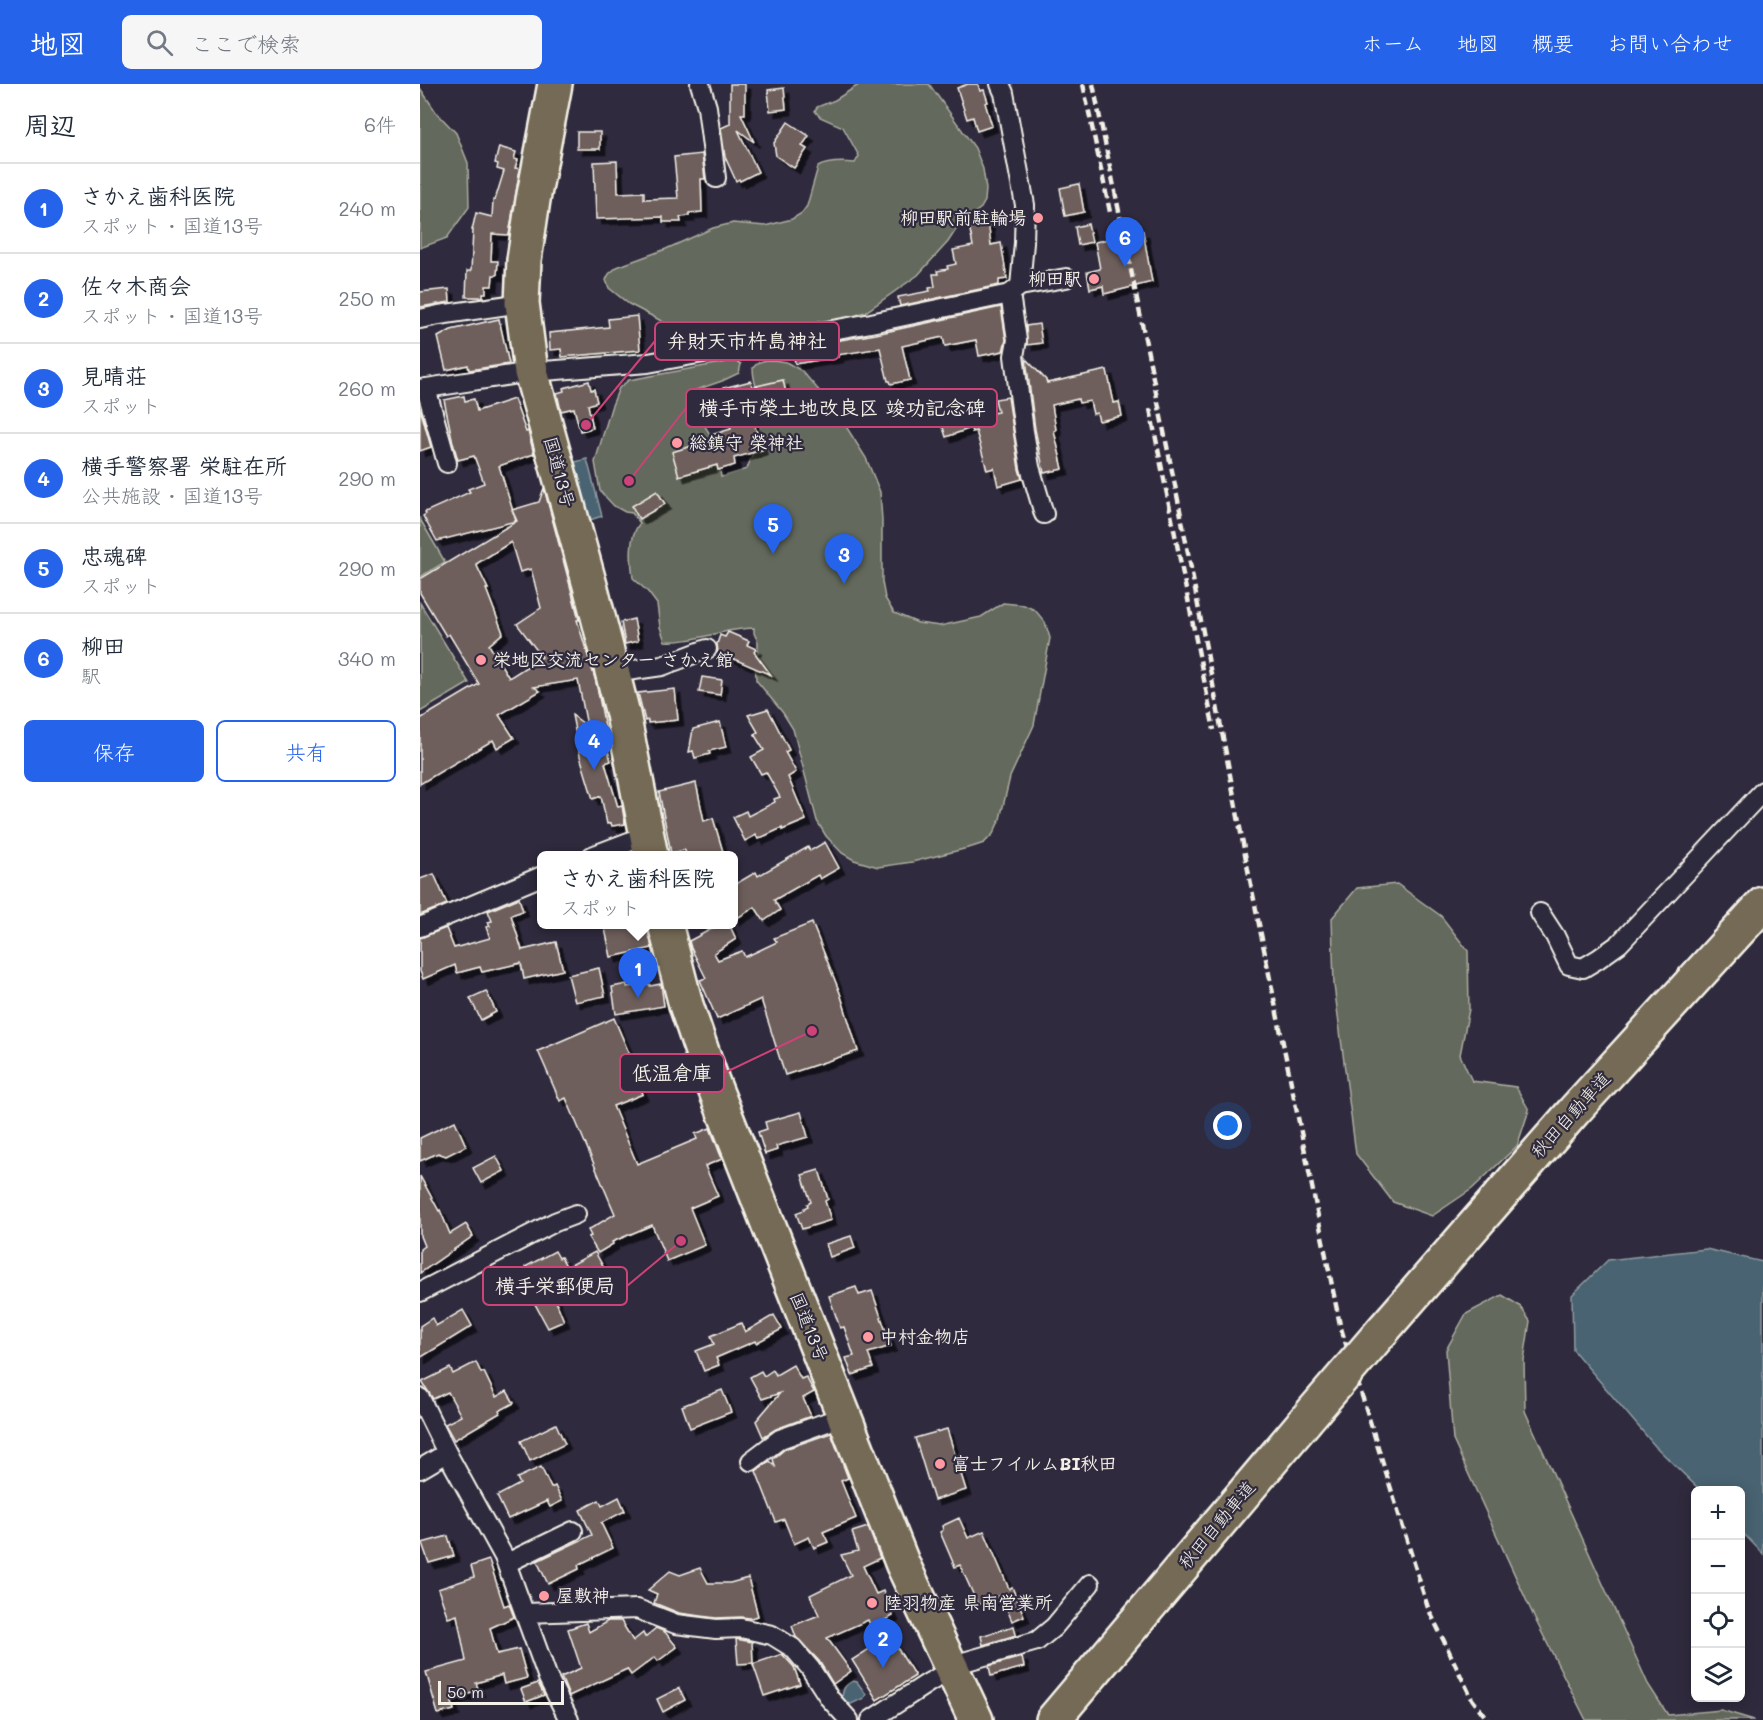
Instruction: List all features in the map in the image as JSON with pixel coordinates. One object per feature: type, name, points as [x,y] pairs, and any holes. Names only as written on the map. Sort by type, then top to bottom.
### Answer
[{"type":"highway","name":"国道13号","points":[[555,84],[531,212],[524,260],[522,303],[531,372],[624,714],[649,845]]},
{"type":"highway","name":"秋田自動車道","points":[[1053,1720],[1383,1330],[1574,1111],[1763,904]]},
{"type":"highway","name":"国道13号","points":[[666,929],[686,1005],[712,1081],[903,1565],[976,1720]]},
{"type":"highway","name":"秋田自動車道","points":[[1383,1330],[1763,936]]},
{"type":"street","points":[[700,84],[707,107],[716,178]]},
{"type":"street","points":[[1000,84],[1004,93],[1025,205],[1024,243],[1015,290],[1017,340],[1014,356],[1030,467],[1044,514]]},
{"type":"street","points":[[447,463],[423,388],[531,372],[648,363],[870,323],[1066,278]]},
{"type":"street","points":[[420,319],[522,303]]},
{"type":"street","points":[[613,673],[662,666],[707,649]]},
{"type":"street","points":[[1540,913],[1555,936],[1569,965],[1583,968],[1619,944],[1763,791]]},
{"type":"street","points":[[615,851],[649,845]]},
{"type":"street","points":[[420,927],[537,878]]},
{"type":"street","points":[[420,1292],[555,1222],[576,1214]]},
{"type":"street","points":[[420,1398],[507,1563],[548,1678],[569,1720]]},
{"type":"street","points":[[751,1461],[780,1439],[844,1416]]},
{"type":"street","points":[[420,1469],[447,1453]]},
{"type":"street","points":[[507,1563],[573,1532]]},
{"type":"street","points":[[871,1720],[967,1661],[1038,1641],[1054,1627],[1090,1584]]},
{"type":"street","points":[[525,1613],[637,1609],[676,1624],[716,1629],[741,1628],[772,1635],[793,1648],[810,1668],[830,1699],[849,1720]]},
{"type":"green space","points":[[860,84],[929,84],[975,148],[983,169],[986,189],[985,201],[981,208],[959,225],[948,242],[918,275],[867,311],[839,322],[705,341],[690,336],[629,304],[609,288],[606,280],[617,267],[713,228],[733,223],[765,226],[792,219],[802,213],[807,206],[818,167],[831,163],[855,163],[859,156],[843,127],[820,117],[815,111],[817,107],[835,100]]},
{"type":"green space","points":[[420,88],[436,112],[456,133],[468,163],[469,207],[447,238],[420,248]]},
{"type":"green space","points":[[762,361],[786,362],[802,371],[835,409],[866,458],[880,492],[882,582],[885,598],[894,613],[918,623],[940,626],[981,617],[1003,603],[1024,605],[1035,610],[1045,622],[1050,638],[1034,725],[1010,777],[1000,819],[993,834],[984,843],[912,862],[878,867],[854,860],[842,853],[826,836],[817,821],[793,729],[756,680],[755,659],[758,642],[754,628],[732,630],[687,640],[665,641],[660,627],[657,604],[633,578],[632,542],[640,523],[632,513],[614,506],[600,491],[595,462],[619,388],[629,380],[727,362],[741,364],[739,373],[693,391],[697,414],[717,448],[721,477],[747,469],[758,437],[762,413],[753,368]]},
{"type":"green space","points":[[420,519],[445,562],[420,577]]},
{"type":"green space","points":[[420,603],[469,683],[420,712]]},
{"type":"green space","points":[[1397,884],[1441,916],[1468,951],[1469,1009],[1460,1055],[1472,1081],[1516,1087],[1529,1110],[1517,1146],[1472,1189],[1432,1216],[1393,1202],[1356,1154],[1334,985],[1332,918],[1357,888]]},
{"type":"green space","points":[[1502,1295],[1520,1306],[1530,1321],[1524,1360],[1525,1411],[1648,1684],[1668,1715],[1721,1710],[1754,1720],[1586,1720],[1535,1619],[1453,1440],[1446,1350],[1466,1314]]},
{"type":"water","points":[[587,459],[602,516],[590,520],[575,462]]},
{"type":"water","points":[[1706,1249],[1763,1262],[1763,1554],[1745,1535],[1745,1486],[1696,1486],[1655,1446],[1573,1350],[1572,1295],[1608,1260]]},
{"type":"water","points":[[853,1681],[857,1682],[866,1694],[864,1698],[847,1706],[841,1703],[843,1693],[845,1687]]},
{"type":"building","points":[[730,84],[745,84],[745,114],[741,114],[754,142],[738,130],[758,172],[740,181],[739,179],[736,181],[725,157],[721,128],[730,124]]},
{"type":"building","points":[[968,84],[978,84],[980,91],[984,90],[988,102],[985,103],[992,126],[977,131],[973,117],[967,119],[957,88]]},
{"type":"building","points":[[784,88],[786,109],[770,111],[768,90]]},
{"type":"building","points":[[788,122],[809,136],[802,146],[807,149],[794,168],[776,156],[774,143]]},
{"type":"building","points":[[577,132],[600,132],[600,149],[577,149]]},
{"type":"building","points":[[499,147],[516,152],[514,159],[518,160],[515,168],[520,169],[509,235],[492,234],[491,261],[498,261],[497,275],[493,275],[492,286],[486,286],[486,293],[483,293],[483,297],[466,297],[467,271],[471,271],[472,230],[476,213],[492,217],[493,200],[495,200],[504,171],[497,169],[498,164],[495,163]]},
{"type":"building","points":[[702,154],[705,179],[701,179],[702,212],[689,213],[689,216],[680,217],[681,222],[663,222],[663,217],[596,219],[594,162],[617,161],[618,193],[644,192],[644,199],[678,198],[674,157]]},
{"type":"building","points":[[1079,184],[1084,212],[1065,216],[1060,188]]},
{"type":"building","points":[[988,220],[991,245],[1001,243],[1007,279],[999,280],[999,285],[900,306],[898,297],[930,291],[929,288],[935,287],[933,274],[938,274],[937,271],[948,269],[947,266],[956,264],[953,250],[973,246],[969,225],[974,224],[974,221]]},
{"type":"building","points":[[1088,224],[1092,242],[1078,245],[1075,227]]},
{"type":"building","points":[[1143,231],[1152,282],[1104,294],[1103,286],[1090,289],[1087,272],[1100,269],[1095,242]]},
{"type":"building","points":[[449,289],[450,302],[420,307],[420,292]]},
{"type":"building","points":[[1001,307],[1006,340],[1003,351],[979,356],[976,340],[945,346],[943,337],[902,346],[910,380],[891,384],[888,381],[880,348],[795,364],[793,348],[876,334]]},
{"type":"building","points":[[637,316],[640,350],[562,357],[561,349],[550,350],[549,333],[609,327],[608,319]]},
{"type":"building","points":[[499,319],[509,364],[469,370],[468,365],[446,370],[438,337],[451,330]]},
{"type":"building","points":[[1039,324],[1042,343],[1027,345],[1026,326]]},
{"type":"building","points":[[1026,359],[1047,383],[1107,370],[1114,403],[1119,402],[1122,416],[1099,421],[1097,413],[1093,414],[1090,401],[1079,403],[1078,399],[1052,405],[1056,430],[1054,431],[1063,469],[1044,473],[1035,429]]},
{"type":"building","points":[[783,380],[786,393],[756,400],[757,408],[750,410],[762,450],[734,458],[735,465],[718,470],[717,465],[679,476],[672,452],[712,440],[711,435],[731,429],[722,394],[724,394],[723,388],[751,381],[752,387]]},
{"type":"building","points":[[589,381],[591,390],[594,389],[597,402],[588,405],[593,428],[580,431],[574,408],[561,411],[557,393],[564,391],[563,388]]},
{"type":"building","points":[[464,396],[465,401],[474,399],[477,411],[514,399],[526,432],[528,431],[534,454],[499,466],[516,521],[437,541],[423,516],[425,512],[470,492],[468,489],[484,483],[474,456],[458,460],[453,443],[444,400]]},
{"type":"building","points":[[947,396],[954,417],[972,414],[973,417],[998,412],[995,399],[1008,397],[1022,479],[998,486],[994,468],[987,470],[976,431],[972,432],[971,428],[946,437],[940,418],[936,420],[930,401]]},
{"type":"building","points":[[420,408],[431,447],[420,451]]},
{"type":"building","points":[[544,488],[579,620],[577,620],[596,682],[607,737],[604,737],[611,761],[605,763],[618,807],[622,806],[625,824],[612,826],[611,823],[607,824],[601,796],[593,799],[580,756],[572,715],[587,726],[578,680],[534,687],[540,691],[499,715],[514,738],[497,748],[493,740],[420,784],[420,719],[479,684],[449,634],[446,636],[420,593],[420,579],[517,521],[512,510],[539,502]],"holes":[[[511,542],[520,572],[531,569],[541,608],[517,624],[542,657],[509,678],[489,645],[503,633],[486,589],[488,589],[476,564]]]},
{"type":"building","points":[[657,491],[665,504],[639,519],[632,506]]},
{"type":"building","points":[[634,619],[638,641],[625,644],[621,622]]},
{"type":"building","points":[[728,632],[749,641],[747,645],[756,649],[754,652],[771,675],[718,652],[717,644],[720,635],[725,637]]},
{"type":"building","points":[[702,677],[722,680],[720,695],[699,692]]},
{"type":"building","points":[[675,689],[678,720],[648,723],[648,720],[645,721],[638,693]]},
{"type":"building","points":[[768,709],[789,750],[785,752],[796,772],[788,777],[806,820],[758,839],[756,835],[745,841],[733,817],[746,811],[748,816],[780,797],[766,772],[761,774],[751,757],[764,750],[754,734],[758,732],[748,715]]},
{"type":"building","points":[[720,722],[726,747],[709,751],[710,754],[695,758],[693,751],[689,752],[693,729]]},
{"type":"building","points":[[696,783],[704,821],[713,818],[723,851],[671,851],[659,792]]},
{"type":"building","points":[[825,842],[839,868],[820,879],[818,875],[774,900],[780,910],[764,921],[755,907],[738,918],[738,883],[756,872],[758,876],[808,847],[810,851]]},
{"type":"building","points":[[434,874],[447,904],[420,915],[420,879]]},
{"type":"building","points":[[519,898],[523,911],[511,915],[522,950],[556,942],[563,970],[524,979],[521,963],[482,972],[480,967],[457,973],[455,965],[423,979],[420,971],[420,938],[446,928],[454,948],[490,938],[486,927],[490,926],[488,922],[492,921],[488,911]]},
{"type":"building","points":[[812,923],[840,993],[858,1051],[785,1075],[761,999],[717,1019],[700,980],[706,978],[689,941],[712,929],[731,929],[736,939],[714,953],[718,960],[742,951],[745,957],[777,942],[774,938]]},
{"type":"building","points":[[605,929],[648,929],[652,948],[611,957]]},
{"type":"building","points":[[599,968],[605,996],[575,1002],[568,975]]},
{"type":"building","points":[[627,984],[627,987],[661,984],[664,1006],[616,1014],[612,987]]},
{"type":"building","points":[[486,991],[496,1012],[481,1020],[470,998]]},
{"type":"building","points":[[614,1018],[634,1065],[631,1067],[643,1094],[613,1106],[637,1164],[697,1139],[695,1134],[710,1128],[722,1159],[705,1166],[718,1196],[690,1208],[705,1245],[667,1261],[652,1225],[612,1242],[613,1244],[598,1253],[588,1237],[591,1236],[588,1230],[615,1214],[566,1098],[560,1101],[538,1051]]},
{"type":"building","points":[[801,1112],[808,1137],[776,1146],[777,1150],[765,1154],[758,1132],[767,1129],[765,1122]]},
{"type":"building","points":[[455,1121],[466,1146],[446,1156],[438,1153],[420,1161],[420,1138]]},
{"type":"building","points":[[496,1156],[504,1171],[481,1183],[473,1168]]},
{"type":"building","points":[[819,1170],[828,1199],[825,1201],[831,1220],[802,1229],[796,1213],[804,1210],[811,1202],[802,1175]]},
{"type":"building","points":[[420,1176],[440,1210],[450,1234],[466,1224],[473,1236],[420,1273],[420,1249],[424,1246],[420,1236]]},
{"type":"building","points":[[851,1236],[855,1248],[830,1257],[826,1244]]},
{"type":"building","points":[[555,1251],[570,1273],[549,1284],[564,1321],[548,1328],[521,1278],[529,1273],[525,1267]]},
{"type":"building","points":[[595,1252],[606,1272],[580,1286],[569,1266]]},
{"type":"building","name":"中村金物店","points":[[856,1287],[859,1295],[872,1291],[891,1346],[868,1353],[873,1368],[852,1375],[846,1358],[854,1356],[844,1327],[840,1328],[829,1296]]},
{"type":"building","points":[[463,1310],[472,1326],[420,1358],[420,1326],[432,1318],[436,1326]]},
{"type":"building","points":[[774,1315],[782,1329],[756,1343],[755,1341],[716,1358],[719,1365],[704,1371],[696,1351],[714,1344],[711,1336],[741,1323],[745,1332]]},
{"type":"building","points":[[476,1362],[481,1373],[484,1372],[496,1397],[507,1391],[514,1403],[454,1440],[445,1424],[461,1416],[448,1392],[433,1399],[422,1382],[450,1368],[453,1374]]},
{"type":"building","points":[[793,1365],[801,1379],[806,1377],[814,1392],[803,1398],[811,1416],[776,1429],[763,1437],[756,1421],[780,1393],[762,1399],[750,1377],[761,1371],[764,1376],[773,1370],[776,1375]]},
{"type":"building","points":[[722,1390],[731,1412],[690,1428],[682,1406]]},
{"type":"building","points":[[556,1424],[565,1444],[530,1461],[521,1441]]},
{"type":"building","name":"富士フイルムBI秋田","points":[[947,1429],[966,1490],[934,1500],[915,1438]]},
{"type":"building","points":[[831,1433],[848,1478],[841,1481],[856,1518],[823,1532],[828,1542],[814,1548],[809,1537],[794,1544],[784,1519],[776,1522],[756,1471],[770,1461],[775,1466],[773,1459],[785,1449]]},
{"type":"building","points":[[541,1467],[551,1488],[555,1486],[562,1501],[550,1507],[547,1501],[508,1519],[497,1496],[520,1484],[517,1478]]},
{"type":"building","points":[[619,1497],[625,1511],[601,1523],[613,1548],[578,1565],[579,1569],[548,1584],[537,1561],[592,1535],[580,1510],[599,1500],[602,1506]]},
{"type":"building","points":[[959,1518],[968,1538],[984,1531],[1009,1589],[1012,1587],[1024,1616],[1012,1621],[1001,1595],[978,1605],[960,1565],[955,1567],[940,1532],[943,1530],[942,1526]]},
{"type":"building","points":[[868,1527],[880,1558],[863,1566],[876,1594],[883,1591],[893,1616],[881,1622],[915,1676],[877,1700],[852,1660],[879,1643],[868,1620],[827,1638],[851,1671],[833,1684],[819,1661],[796,1637],[792,1626],[819,1615],[810,1595],[851,1575],[841,1555],[858,1551],[852,1532]]},
{"type":"building","points":[[448,1536],[454,1556],[429,1563],[422,1543]]},
{"type":"building","points":[[489,1560],[504,1606],[509,1604],[514,1617],[490,1628],[497,1654],[519,1649],[527,1678],[504,1684],[502,1675],[476,1683],[479,1691],[451,1699],[454,1710],[438,1714],[426,1672],[466,1661],[457,1615],[448,1618],[438,1589],[474,1577],[471,1566]]},
{"type":"building","points":[[700,1568],[708,1583],[730,1583],[748,1578],[758,1616],[716,1618],[679,1613],[654,1603],[657,1594],[648,1590],[670,1571],[680,1575]]},
{"type":"building","points":[[608,1621],[621,1621],[633,1641],[643,1633],[645,1637],[656,1628],[665,1632],[677,1647],[658,1661],[655,1657],[631,1675],[627,1669],[569,1696],[561,1677],[581,1668],[568,1629],[586,1623],[589,1632]]},
{"type":"building","points":[[1014,1626],[1016,1635],[983,1645],[981,1636]]},
{"type":"building","points":[[736,1639],[752,1642],[753,1663],[738,1664]]},
{"type":"building","points":[[782,1654],[794,1667],[800,1684],[764,1696],[753,1664]]},
{"type":"building","points":[[1022,1657],[1024,1667],[991,1676],[989,1666]]},
{"type":"building","points":[[538,1683],[544,1695],[526,1702],[521,1689]]},
{"type":"building","points":[[679,1688],[685,1700],[663,1712],[657,1699]]},
{"type":"railway","points":[[1083,84],[1110,212]]},
{"type":"railway","points":[[1093,84],[1179,505],[1248,870],[1340,1325],[1428,1608],[1472,1699],[1488,1720]]},
{"type":"railway","points":[[1150,409],[1214,730]]},
{"type":"place","name":"柳田駅前駐輪場","points":[[1038,218]]},
{"type":"place","name":"柳田","points":[[1125,267]]},
{"type":"place","name":"柳田駅","points":[[1094,279]]},
{"type":"place","name":"弁財天市杵島神社","points":[[586,425]]},
{"type":"place","name":"総鎮守 榮神社","points":[[677,443]]},
{"type":"place","name":"横手市榮土地改良区 竣功記念碑","points":[[629,481]]},
{"type":"place","name":"忠魂碑","points":[[773,554]]},
{"type":"place","name":"見晴荘","points":[[844,584]]},
{"type":"place","name":"栄地区交流センター さかえ館","points":[[481,660]]},
{"type":"place","name":"横手警察署 栄駐在所","points":[[594,770]]},
{"type":"place","name":"さかえ歯科医院","points":[[638,998]]},
{"type":"place","name":"低温倉庫","points":[[812,1031]]},
{"type":"place","name":"横手栄郵便局","points":[[681,1241]]},
{"type":"place","name":"中村金物店","points":[[868,1337]]},
{"type":"place","name":"富士フイルムBI秋田","points":[[940,1464]]},
{"type":"place","name":"屋敷神","points":[[544,1596]]},
{"type":"place","name":"陸羽物産 県南営業所","points":[[872,1603]]},
{"type":"place","name":"佐々木商会","points":[[883,1668]]}]
